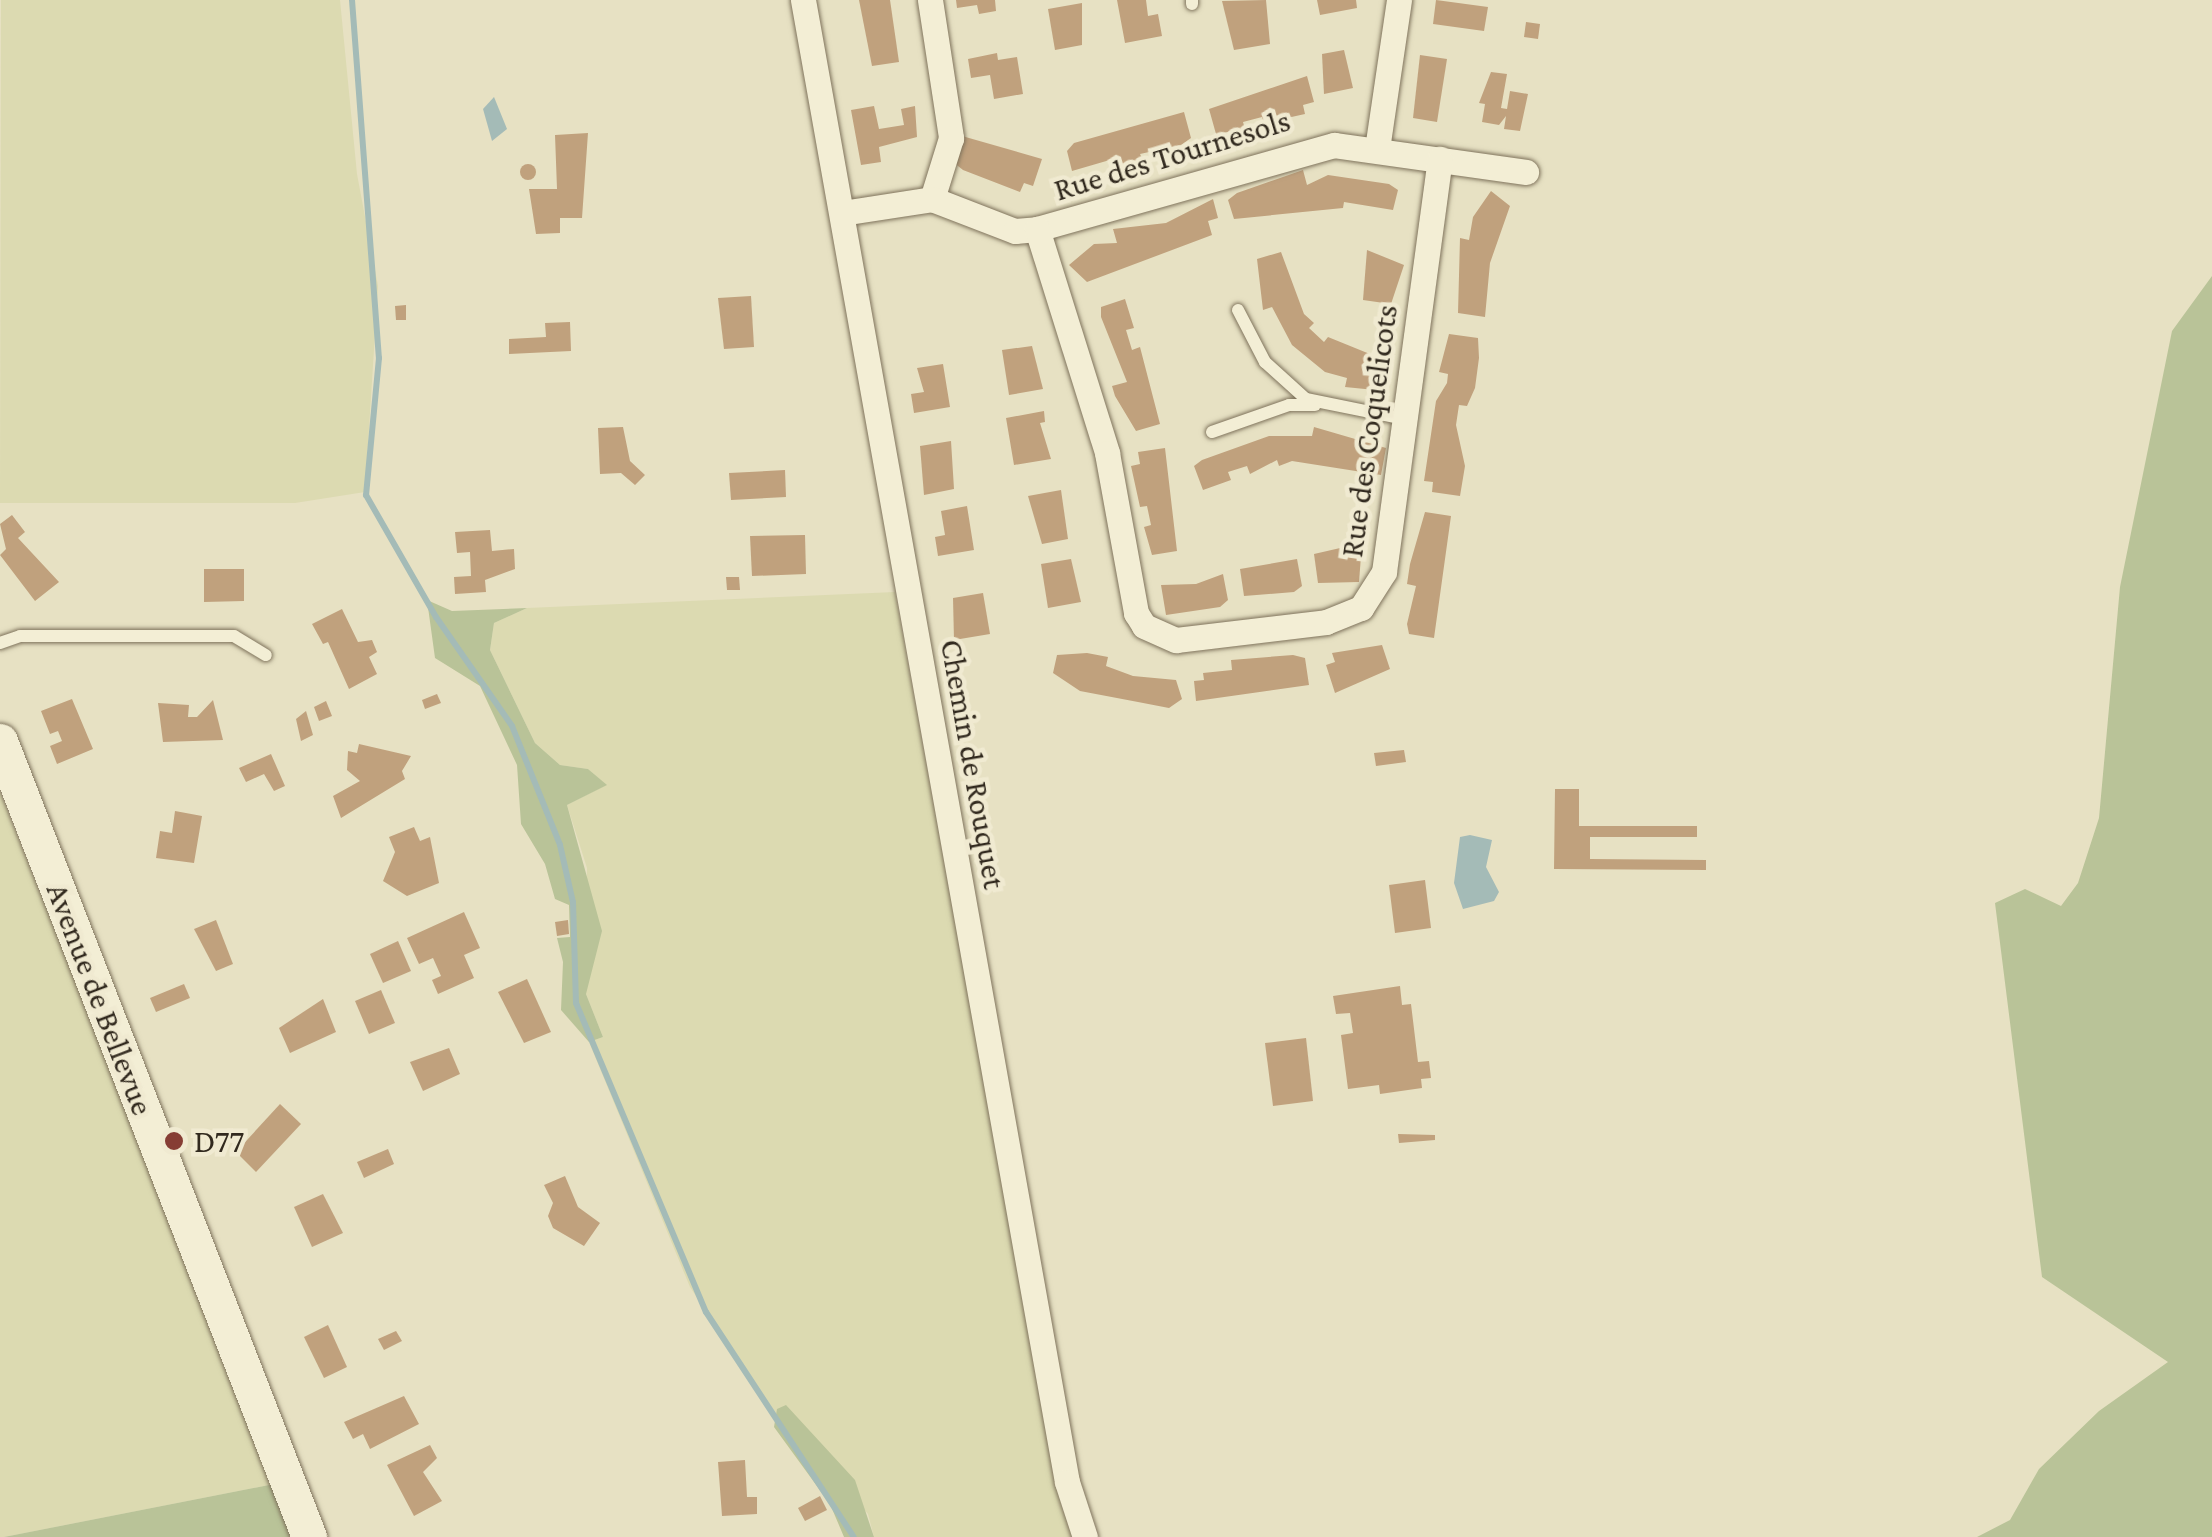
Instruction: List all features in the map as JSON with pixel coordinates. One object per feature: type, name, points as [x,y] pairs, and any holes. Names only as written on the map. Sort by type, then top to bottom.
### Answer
[{"type":"street","name":"Chemin de Rouquet","points":[[804,0],[1067,1482],[1085,1537]]},
{"type":"street","points":[[930,0],[952,138],[932,200]]},
{"type":"street","points":[[1377,149],[1398,0]]},
{"type":"street","name":"Rue des Tournesols","points":[[842,213],[932,200],[1015,231],[1037,230],[1313,146],[1377,149],[1526,172]]},
{"type":"street","name":"Rue des Coquelicots","points":[[1037,230],[1107,453],[1136,613],[1158,638],[1326,622],[1360,608],[1384,572],[1440,160]]},
{"type":"street","name":"Avenue de Bellevue","points":[[0,741],[309,1537]]},
{"type":"lane","points":[[1238,310],[1265,362],[1287,385],[1333,408]]},
{"type":"lane","points":[[1212,432],[1289,404],[1404,419]]},
{"type":"lane","points":[[0,643],[20,636],[234,636],[266,655]]},
{"type":"shaded area","points":[[1,0],[340,0],[357,174],[378,286],[365,492],[295,503],[0,503]]},
{"type":"shaded area","points":[[895,592],[1062,1509],[1075,1537],[874,1537],[868,1514],[777,1409],[777,1418],[690,1287],[589,1042],[603,1037],[586,994],[587,868],[567,805],[606,785],[588,769],[560,765],[535,743],[490,650],[494,623],[527,608]]},
{"type":"shaded area","points":[[0,792],[274,1484],[4,1537],[0,1537]]},
{"type":"green space","points":[[2212,276],[2212,1537],[1977,1537],[2010,1520],[2039,1469],[2099,1411],[2168,1362],[2042,1277],[1995,903],[2025,889],[2061,906],[2078,883],[2099,818],[2120,587],[2172,331]]},
{"type":"green space","points":[[427,600],[452,611],[527,608],[494,623],[490,650],[535,743],[560,765],[588,769],[607,785],[567,805],[602,931],[586,994],[603,1037],[589,1042],[561,1010],[563,962],[557,938],[570,937],[569,905],[555,899],[545,864],[521,824],[517,765],[480,686],[435,658]]},
{"type":"green space","points":[[786,1405],[855,1480],[874,1537],[844,1537],[830,1504],[774,1427],[777,1409]]},
{"type":"green space","points":[[274,1484],[294,1537],[4,1537]]},
{"type":"water","points":[[494,97],[507,129],[492,141],[483,109]]},
{"type":"water","points":[[1460,837],[1492,840],[1486,867],[1499,892],[1494,901],[1463,909],[1454,883]]},
{"type":"building","points":[[859,0],[890,0],[899,62],[872,66]]},
{"type":"building","points":[[956,0],[995,0],[996,11],[979,14],[977,5],[957,8]]},
{"type":"building","points":[[1117,0],[1146,0],[1148,16],[1158,14],[1162,36],[1125,43]]},
{"type":"building","points":[[1266,0],[1270,44],[1234,50],[1222,1]]},
{"type":"building","points":[[1317,0],[1356,0],[1357,8],[1320,15]]},
{"type":"building","points":[[1436,0],[1488,7],[1484,31],[1433,24]]},
{"type":"building","points":[[1082,3],[1082,45],[1055,50],[1048,9]]},
{"type":"building","points":[[1526,22],[1540,24],[1538,39],[1524,37]]},
{"type":"building","points":[[1344,50],[1353,88],[1324,94],[1322,54]]},
{"type":"building","points":[[997,53],[998,60],[1017,57],[1023,94],[994,99],[990,75],[971,78],[968,59]]},
{"type":"building","points":[[1420,55],[1447,59],[1437,122],[1413,118]]},
{"type":"building","points":[[1491,72],[1507,74],[1501,108],[1507,109],[1510,91],[1528,94],[1520,131],[1504,129],[1506,116],[1499,125],[1482,122],[1485,104],[1479,103]]},
{"type":"building","points":[[1307,76],[1314,102],[1303,105],[1305,114],[1264,123],[1262,117],[1243,122],[1245,129],[1216,134],[1209,109]]},
{"type":"building","points":[[874,106],[879,129],[904,125],[901,109],[915,106],[917,137],[879,147],[881,162],[861,165],[851,110]]},
{"type":"building","points":[[1184,112],[1191,138],[1181,145],[1140,154],[1143,160],[1122,166],[1120,157],[1072,171],[1067,151],[1074,143]]},
{"type":"building","points":[[588,133],[582,218],[560,218],[560,233],[536,234],[529,189],[557,189],[555,135]]},
{"type":"building","points":[[962,136],[1042,159],[1033,186],[1024,183],[1020,192],[963,170],[953,162]]},
{"type":"building","points":[[528,164],[536,172],[528,180],[520,172]]},
{"type":"building","points":[[1303,170],[1307,185],[1328,175],[1389,184],[1398,190],[1393,210],[1344,202],[1343,208],[1234,219],[1228,200],[1237,193]]},
{"type":"building","points":[[1491,191],[1510,206],[1490,263],[1485,317],[1458,313],[1460,238],[1469,240],[1473,217]]},
{"type":"building","points":[[1213,199],[1218,218],[1208,221],[1212,235],[1087,282],[1069,265],[1094,244],[1117,243],[1113,229],[1166,223]]},
{"type":"building","points":[[1367,250],[1404,265],[1391,304],[1363,300]]},
{"type":"building","points":[[1281,252],[1304,314],[1314,323],[1309,328],[1324,342],[1328,337],[1392,363],[1385,391],[1345,387],[1347,378],[1325,372],[1292,345],[1272,307],[1263,310],[1257,259]]},
{"type":"building","points":[[751,296],[754,347],[724,349],[718,298]]},
{"type":"building","points":[[1125,299],[1134,328],[1126,330],[1132,350],[1140,347],[1160,424],[1136,431],[1115,396],[1112,386],[1127,382],[1101,317],[1101,307]]},
{"type":"building","points":[[406,305],[406,320],[396,320],[395,306]]},
{"type":"building","points":[[570,322],[571,351],[509,354],[509,339],[546,337],[545,323]]},
{"type":"building","points":[[1449,334],[1478,338],[1475,388],[1467,406],[1459,405],[1456,425],[1465,466],[1460,496],[1432,492],[1433,482],[1424,481],[1436,401],[1447,383],[1448,374],[1439,372]]},
{"type":"building","points":[[1032,346],[1043,389],[1009,395],[1002,350]]},
{"type":"building","points":[[943,364],[950,407],[914,413],[911,394],[924,392],[917,368]]},
{"type":"building","points":[[1044,411],[1045,422],[1040,423],[1051,459],[1014,465],[1006,418]]},
{"type":"building","points":[[623,427],[630,461],[645,475],[635,485],[621,473],[600,474],[598,428]]},
{"type":"building","points":[[1314,427],[1386,448],[1381,475],[1292,461],[1279,466],[1277,460],[1250,474],[1247,466],[1228,472],[1231,480],[1203,490],[1194,466],[1202,460],[1269,436],[1312,436]]},
{"type":"building","points":[[951,441],[954,489],[924,495],[920,446]]},
{"type":"building","points":[[1165,448],[1177,551],[1152,555],[1144,527],[1151,525],[1147,506],[1140,507],[1131,466],[1140,464],[1138,452]]},
{"type":"building","points":[[785,470],[786,497],[731,500],[729,473]]},
{"type":"building","points":[[1061,490],[1068,539],[1042,544],[1028,496]]},
{"type":"building","points":[[967,506],[974,550],[938,556],[935,537],[945,535],[941,511]]},
{"type":"building","points":[[1425,512],[1451,516],[1434,638],[1409,634],[1407,624],[1416,586],[1407,584],[1410,564]]},
{"type":"building","points":[[12,515],[25,532],[18,538],[59,582],[35,601],[0,555],[6,549],[0,524]]},
{"type":"building","points":[[490,530],[492,551],[514,549],[515,569],[485,580],[486,592],[455,594],[454,577],[471,576],[470,552],[457,553],[455,532]]},
{"type":"building","points":[[805,535],[806,574],[752,576],[750,536]]},
{"type":"building","points":[[1362,543],[1359,582],[1318,583],[1314,554]]},
{"type":"building","points":[[1071,559],[1081,602],[1048,608],[1041,564]]},
{"type":"building","points":[[1297,559],[1302,586],[1294,592],[1244,596],[1240,569]]},
{"type":"building","points":[[204,569],[244,569],[244,601],[204,602]]},
{"type":"building","points":[[1223,574],[1228,600],[1220,607],[1166,615],[1161,585],[1196,584]]},
{"type":"building","points":[[726,577],[739,577],[740,590],[727,590]]},
{"type":"building","points":[[983,593],[990,634],[954,640],[953,598]]},
{"type":"building","points":[[342,609],[358,642],[372,640],[377,652],[369,657],[377,674],[349,689],[328,642],[323,644],[312,624]]},
{"type":"building","points":[[1382,645],[1390,669],[1335,693],[1326,665],[1335,662],[1332,653]]},
{"type":"building","points":[[1087,653],[1108,657],[1106,666],[1133,676],[1176,680],[1182,699],[1169,708],[1080,691],[1053,673],[1057,655]]},
{"type":"building","points":[[1293,655],[1305,658],[1309,685],[1196,701],[1194,681],[1204,680],[1203,673],[1232,670],[1231,660]]},
{"type":"building","points":[[437,694],[441,703],[425,709],[422,700]]},
{"type":"building","points":[[72,699],[93,749],[57,764],[50,746],[62,741],[58,731],[50,734],[41,711]]},
{"type":"building","points":[[213,700],[223,740],[163,742],[158,703],[189,705],[188,717],[197,717]]},
{"type":"building","points":[[326,701],[332,716],[319,721],[314,707]]},
{"type":"building","points":[[306,711],[313,735],[301,741],[296,719]]},
{"type":"building","points":[[359,744],[411,756],[402,771],[405,779],[341,818],[333,796],[360,781],[347,770],[348,751],[357,753]]},
{"type":"building","points":[[1404,750],[1406,762],[1376,766],[1374,753]]},
{"type":"building","points":[[271,754],[285,786],[274,791],[264,774],[246,782],[239,768]]},
{"type":"building","points":[[1555,789],[1579,789],[1579,826],[1697,826],[1697,837],[1590,837],[1590,859],[1706,860],[1706,870],[1554,869]]},
{"type":"building","points":[[175,811],[202,816],[194,863],[156,858],[160,831],[172,833]]},
{"type":"building","points":[[414,827],[420,841],[430,837],[439,883],[407,896],[383,881],[395,852],[389,837]]},
{"type":"building","points":[[1425,880],[1431,928],[1395,933],[1389,885]]},
{"type":"building","points":[[464,912],[480,948],[464,955],[474,978],[438,994],[432,980],[441,976],[433,958],[419,964],[407,938]]},
{"type":"building","points":[[216,920],[233,964],[216,971],[194,929]]},
{"type":"building","points":[[568,920],[569,934],[557,936],[555,922]]},
{"type":"building","points":[[398,941],[411,971],[383,983],[370,954]]},
{"type":"building","points":[[527,979],[551,1032],[524,1043],[498,992]]},
{"type":"building","points":[[184,984],[190,998],[156,1012],[150,998]]},
{"type":"building","points":[[1400,986],[1402,1005],[1411,1004],[1418,1062],[1429,1061],[1431,1078],[1421,1079],[1422,1088],[1380,1094],[1379,1085],[1348,1089],[1341,1035],[1353,1033],[1350,1013],[1336,1014],[1333,996]]},
{"type":"building","points":[[381,990],[395,1023],[369,1034],[355,1001]]},
{"type":"building","points":[[323,999],[336,1032],[290,1053],[279,1028]]},
{"type":"building","points":[[1306,1038],[1313,1101],[1273,1106],[1265,1043]]},
{"type":"building","points":[[449,1048],[460,1074],[423,1091],[410,1062]]},
{"type":"building","points":[[280,1104],[301,1124],[256,1172],[236,1152]]},
{"type":"building","points":[[1398,1134],[1435,1135],[1435,1140],[1399,1143]]},
{"type":"building","points":[[388,1149],[394,1164],[364,1178],[357,1162]]},
{"type":"building","points":[[565,1176],[578,1207],[600,1223],[584,1246],[553,1228],[548,1216],[553,1203],[544,1185]]},
{"type":"building","points":[[323,1194],[343,1233],[312,1247],[294,1207]]},
{"type":"building","points":[[328,1325],[347,1367],[324,1378],[304,1337]]},
{"type":"building","points":[[396,1331],[402,1341],[384,1350],[378,1339]]},
{"type":"building","points":[[404,1396],[419,1424],[370,1449],[363,1434],[353,1439],[344,1422]]},
{"type":"building","points":[[430,1445],[437,1458],[423,1472],[442,1501],[414,1516],[387,1465]]},
{"type":"building","points":[[745,1460],[747,1497],[757,1497],[757,1514],[722,1516],[718,1462]]},
{"type":"building","points":[[820,1496],[827,1510],[805,1521],[798,1508]]},
{"type":"waterway","points":[[352,0],[379,358],[366,495],[436,617],[512,726],[560,845],[573,902],[576,1003],[706,1312],[854,1537]]},
{"type":"place","name":"D77","points":[[174,1141]]}]
